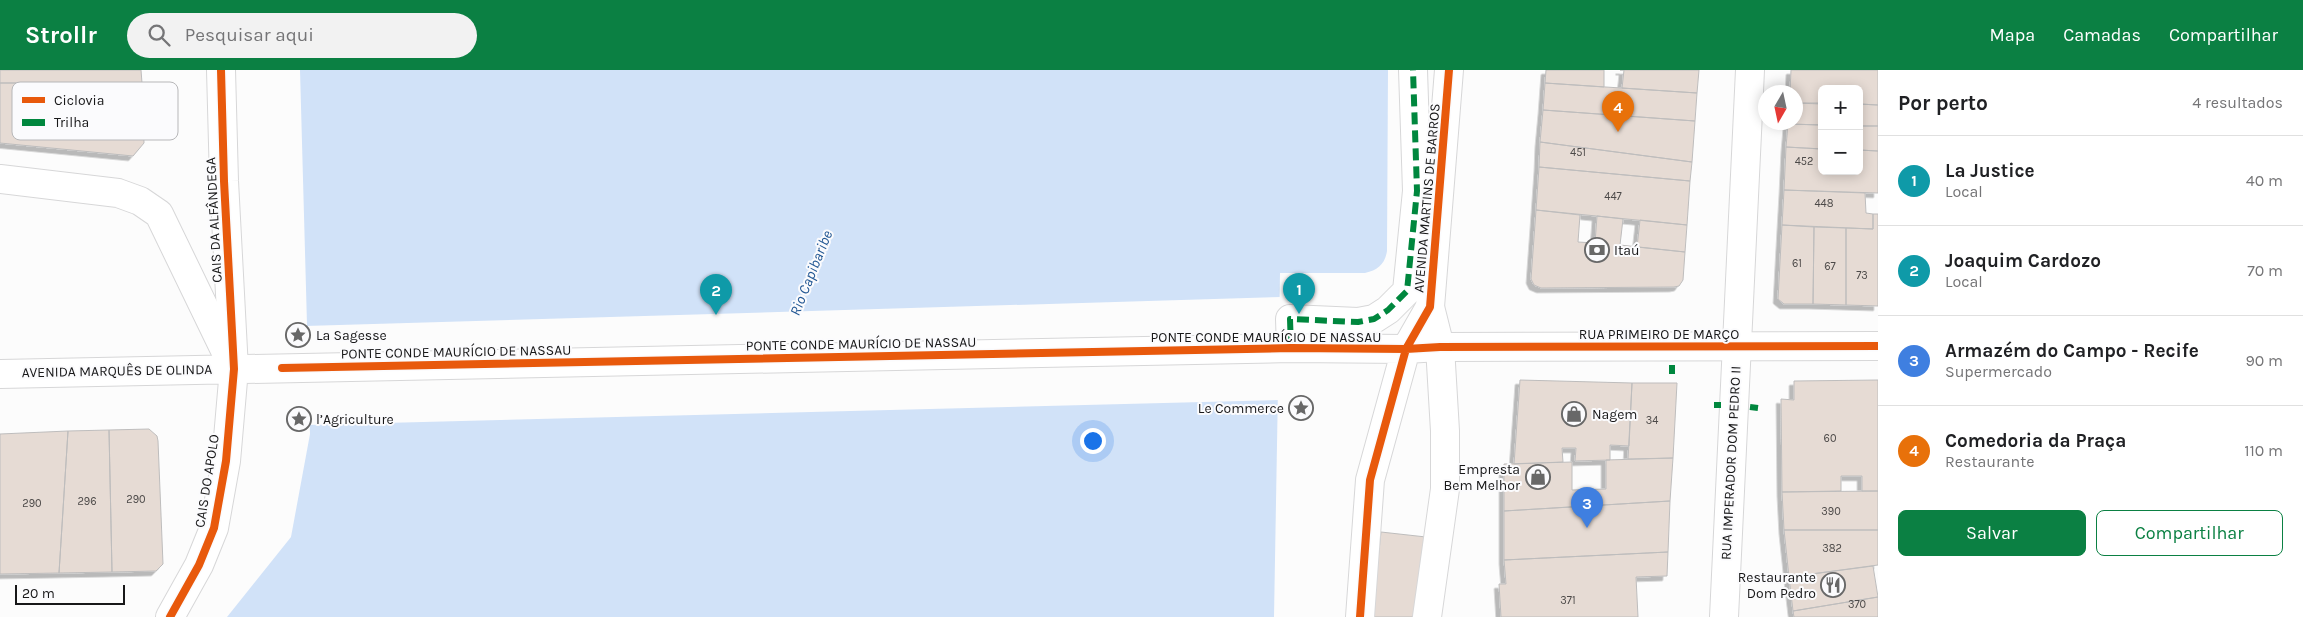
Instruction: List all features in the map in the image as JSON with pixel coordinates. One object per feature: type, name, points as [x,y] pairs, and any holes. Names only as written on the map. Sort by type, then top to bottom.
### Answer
[{"type":"main road","name":"CAIS DA ALFÂNDEGA","points":[[221,70],[224,181],[234,369]]},
{"type":"main road","points":[[1291,348],[1290,319],[1358,322],[1374,319],[1388,310],[1407,291],[1416,191],[1413,70]]},
{"type":"main road","name":"AVENIDA MARTINS DE BARROS","points":[[1427,617],[1445,489],[1440,347],[1430,307],[1449,70]]},
{"type":"main road","name":"RUA IMPERADOR DOM PEDRO II","points":[[1724,617],[1750,70]]},
{"type":"main road","points":[[0,179],[118,193],[140,201],[159,214],[234,369]]},
{"type":"main road","name":"AVENIDA MARTINS DE BARROS","points":[[1360,617],[1370,480],[1406,349],[1430,307]]},
{"type":"main road","name":"RUA PRIMEIRO DE MARÇO","points":[[1440,347],[1878,346]]},
{"type":"main road","name":"PONTE CONDE MAURÍCIO DE NASSAU","points":[[234,369],[1291,348],[1406,349],[1440,347]]},
{"type":"main road","name":"AVENIDA MARQUÊS DE OLINDA","points":[[0,374],[234,369]]},
{"type":"main road","name":"CAIS DO APOLO","points":[[170,617],[200,565],[214,528],[226,461],[234,369]]},
{"type":"water","name":"Rio Capibaribe","points":[[300,70],[1388,70],[1387,251],[1385,260],[1374,270],[1365,273],[1280,273],[1274,617],[227,617],[291,537],[310,434]]},
{"type":"pier","points":[[1282,297],[1280,400],[307,425],[305,326]]},
{"type":"building","points":[[0,70],[141,70],[142,82],[12,82],[0,83]]},
{"type":"building","points":[[1546,70],[1604,70],[1604,87],[1545,83]]},
{"type":"building","points":[[1624,70],[1699,70],[1697,93],[1622,88]]},
{"type":"building","points":[[1791,70],[1878,70],[1878,105],[1863,104],[1863,85],[1818,85],[1818,104],[1803,103],[1803,85],[1790,85]]},
{"type":"building","points":[[0,83],[12,83],[12,140],[144,140],[144,143],[133,156],[0,143]]},
{"type":"building","points":[[1545,83],[1697,93],[1695,121],[1543,110]]},
{"type":"building","points":[[1803,103],[1818,103],[1818,125],[1803,124]]},
{"type":"building","points":[[1863,104],[1878,105],[1878,126],[1863,126]]},
{"type":"building","points":[[1543,110],[1695,121],[1692,162],[1540,142]]},
{"type":"building","points":[[1803,124],[1818,125],[1818,149],[1786,147],[1787,130],[1803,130]]},
{"type":"building","points":[[1863,126],[1878,126],[1878,151],[1863,150]]},
{"type":"building","points":[[1540,142],[1692,162],[1690,181],[1539,167]]},
{"type":"building","points":[[1786,147],[1818,149],[1818,175],[1863,175],[1863,150],[1878,151],[1878,193],[1784,190]]},
{"type":"building","points":[[1539,167],[1690,181],[1687,225],[1536,210]]},
{"type":"building","points":[[1784,190],[1865,193],[1866,213],[1873,214],[1873,229],[1782,225]]},
{"type":"building","name":"Itaú","points":[[1536,210],[1580,215],[1578,242],[1595,243],[1597,216],[1623,219],[1620,245],[1685,252],[1683,280],[1679,286],[1674,287],[1541,288],[1534,285],[1531,279]]},
{"type":"building","points":[[1873,214],[1878,214],[1878,306],[1846,305],[1846,228],[1873,229]]},
{"type":"building","points":[[1640,220],[1687,225],[1685,252],[1637,247]]},
{"type":"building","points":[[1782,225],[1814,227],[1813,304],[1784,304],[1778,299]]},
{"type":"building","points":[[1814,227],[1846,228],[1846,305],[1813,304]]},
{"type":"building","name":"Nagem","points":[[1520,380],[1632,383],[1629,446],[1610,445],[1610,460],[1575,461],[1576,448],[1562,448],[1563,462],[1514,464]]},
{"type":"building","points":[[1878,380],[1878,491],[1862,491],[1862,476],[1841,476],[1841,491],[1782,492],[1781,399],[1794,400],[1794,381]]},
{"type":"building","points":[[1632,383],[1677,383],[1673,458],[1628,459]]},
{"type":"building","points":[[149,429],[157,436],[158,441],[163,564],[156,571],[112,572],[109,430]]},
{"type":"building","points":[[109,430],[112,572],[59,573],[68,431]]},
{"type":"building","points":[[68,431],[59,573],[0,574],[0,434]]},
{"type":"building","name":"Empresta Bem Melhor","points":[[1673,458],[1670,501],[1504,511],[1504,464],[1572,462],[1572,490],[1606,489],[1606,460]]},
{"type":"building","points":[[1878,491],[1878,530],[1784,530],[1782,492]]},
{"type":"building","points":[[1670,501],[1668,552],[1504,560],[1504,511]]},
{"type":"building","points":[[1784,530],[1878,530],[1878,565],[1789,577]]},
{"type":"building","points":[[1381,532],[1426,537],[1417,617],[1372,617]]},
{"type":"building","points":[[1668,552],[1667,576],[1636,577],[1638,617],[1501,617],[1499,584],[1506,584],[1504,560]]},
{"type":"building","name":"Restaurante Dom Pedro","points":[[1873,566],[1878,597],[1793,611],[1789,577]]},
{"type":"building","points":[[1878,597],[1878,617],[1794,617],[1793,611]]},
{"type":"marked path","points":[[1291,348],[1290,319],[1358,322],[1374,319],[1388,310],[1407,291],[1417,191],[1413,70]]},
{"type":"marked path","points":[[1672,365],[1672,374]]},
{"type":"marked path","points":[[1714,405],[1721,405]]},
{"type":"marked path","points":[[1750,407],[1758,408]]},
{"type":"cycle path","points":[[170,617],[199,565],[214,528],[226,461],[234,369],[224,181],[221,70]]},
{"type":"cycle path","points":[[1360,617],[1370,480],[1406,349],[1430,307],[1449,70]]},
{"type":"cycle path","points":[[282,368],[1291,348],[1878,346]]},
{"type":"place","name":"Comedoria da Praça","points":[[1618,132]]},
{"type":"place","name":"Itaú","points":[[1597,250]]},
{"type":"place","name":"La Justice","points":[[1299,314]]},
{"type":"place","name":"Joaquim Cardozo","points":[[716,315]]},
{"type":"place","name":"La Sagesse","points":[[298,335]]},
{"type":"place","name":"Le Commerce","points":[[1301,408]]},
{"type":"place","name":"Nagem","points":[[1574,414]]},
{"type":"place","name":"l’Agriculture","points":[[299,419]]},
{"type":"place","name":"Empresta Bem Melhor","points":[[1538,477]]},
{"type":"place","name":"Armazém do Campo - Recife","points":[[1587,528]]},
{"type":"place","name":"Restaurante Dom Pedro","points":[[1833,585]]}]
